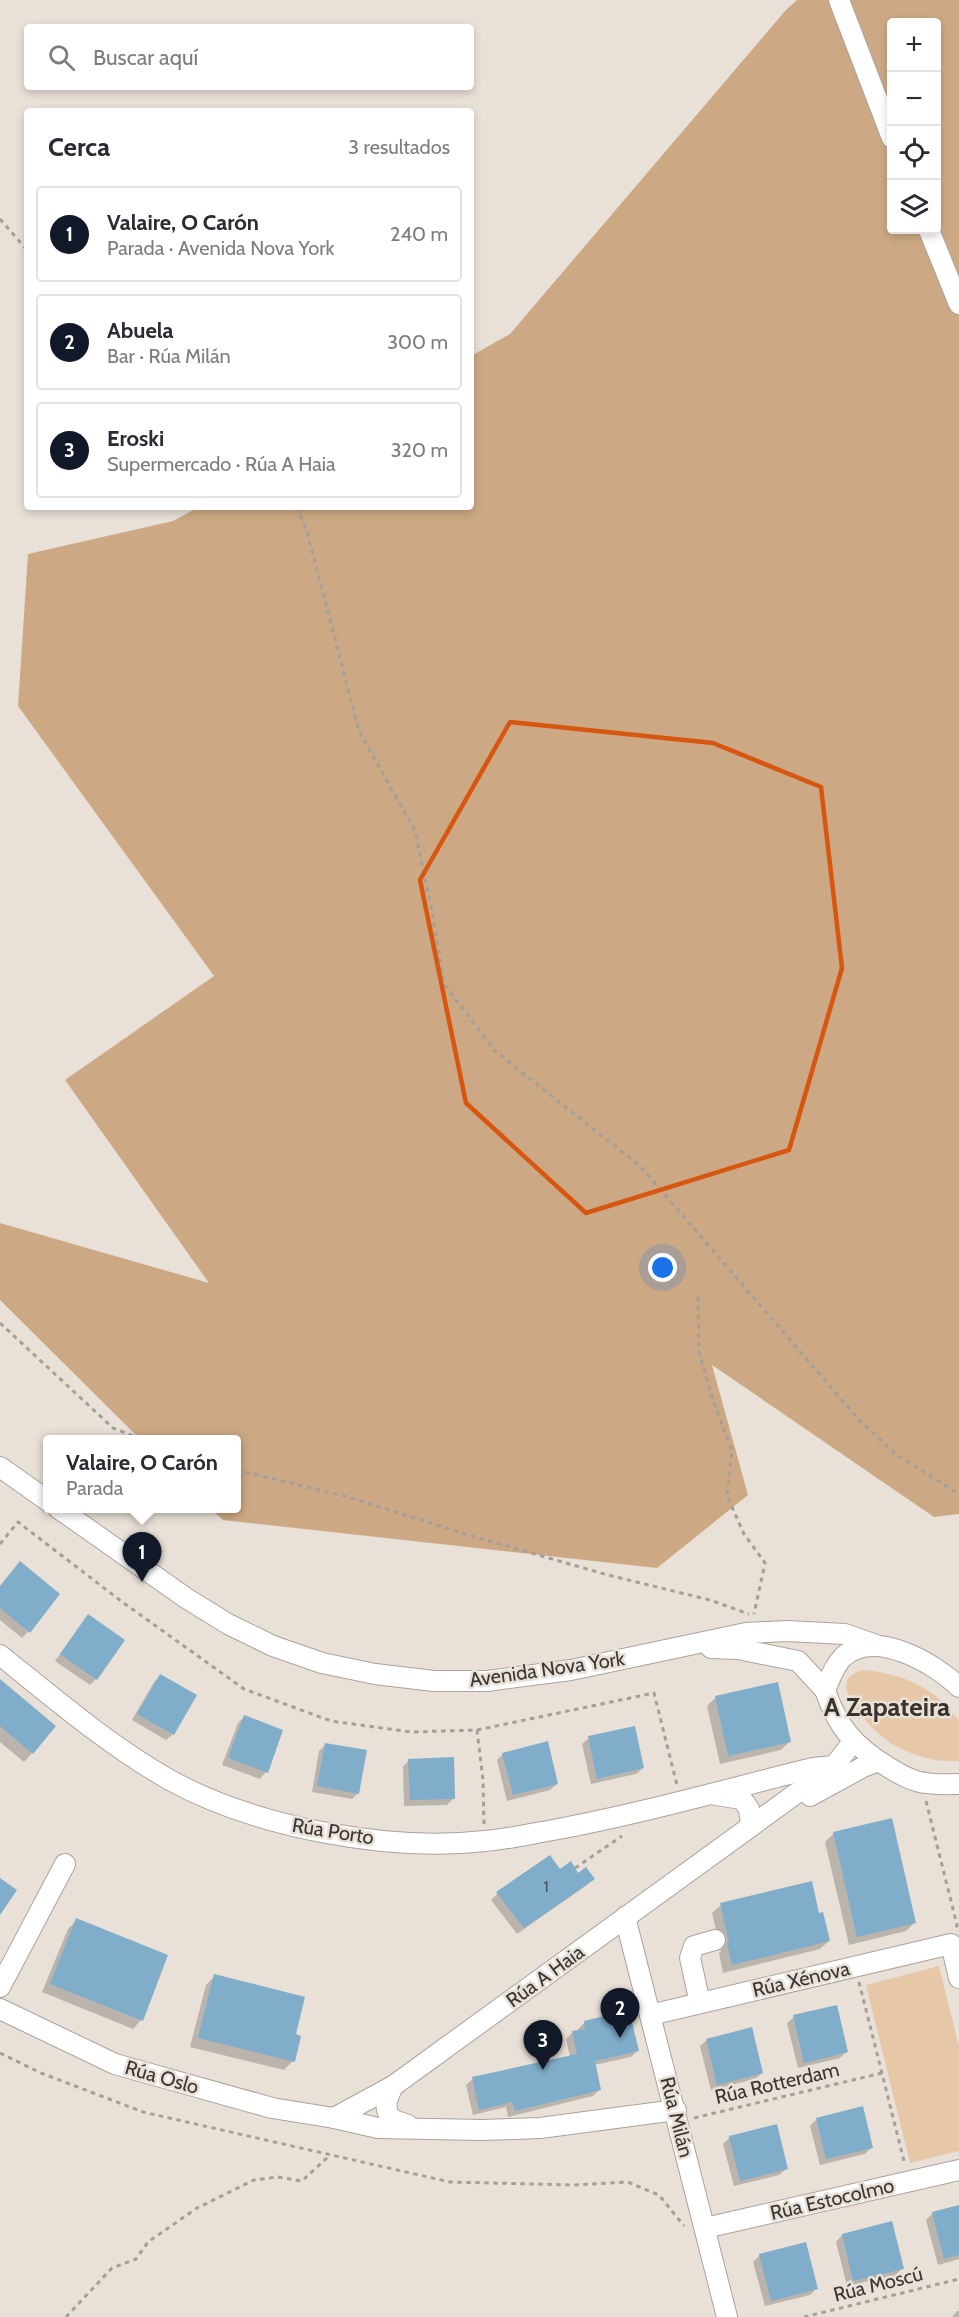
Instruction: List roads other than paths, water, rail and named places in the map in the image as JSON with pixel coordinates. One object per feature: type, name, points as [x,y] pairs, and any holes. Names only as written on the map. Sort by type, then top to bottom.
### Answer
[{"type":"street","points":[[840,0],[887,127]]},
{"type":"street","points":[[931,234],[959,304]]},
{"type":"street","points":[[0,1467],[43,1498]]},
{"type":"street","name":"Avenida Nova York","points":[[64,1513],[186,1598],[228,1624],[273,1646],[375,1674],[434,1681],[487,1681],[572,1670],[746,1633],[787,1630],[845,1634],[913,1655],[958,1685]]},
{"type":"street","points":[[825,1690],[843,1657],[860,1647],[879,1646]]},
{"type":"street","name":"Avenida Nova York","points":[[685,1647],[738,1648],[798,1661],[825,1690],[831,1708],[853,1742],[899,1774],[925,1783],[959,1784]]},
{"type":"street","name":"Rúa Porto","points":[[0,1655],[111,1743],[170,1779],[211,1799],[291,1826],[330,1834],[408,1842],[484,1842],[594,1822],[813,1768],[834,1766]]},
{"type":"street","name":"Rúa A Haia","points":[[797,1798],[834,1766],[853,1742]]},
{"type":"street","name":"Rúa A Haia","points":[[334,2118],[393,2086],[751,1826],[797,1798],[878,1761]]},
{"type":"street","name":"Rúa Porto","points":[[710,1794],[758,1791],[797,1798]]},
{"type":"street","name":"Rúa Porto","points":[[710,1794],[742,1799],[749,1809],[751,1826]]},
{"type":"street","points":[[0,1987],[65,1864]]},
{"type":"street","name":"Rúa Milán","points":[[625,1917],[677,2116],[695,2228],[727,2317]]},
{"type":"street","points":[[700,2003],[690,1959],[694,1946],[715,1940]]},
{"type":"street","name":"Rúa Xénova","points":[[650,2015],[951,1944],[959,1978]]},
{"type":"street","name":"Rúa Oslo","points":[[0,2009],[115,2064],[272,2108],[378,2128],[483,2130],[540,2128],[677,2116]]},
{"type":"street","points":[[393,2086],[386,2110],[391,2119],[423,2129]]},
{"type":"street","name":"Rúa Estocolmo","points":[[695,2228],[959,2170]]},
{"type":"place","name":"Valaire, O Carón","points":[[142,1582]]},
{"type":"place","name":"Abuela","points":[[620,2038]]},
{"type":"place","name":"Eroski","points":[[543,2070]]},
{"type":"district","name":"A Zapateira","points":[[887,1707]]}]
